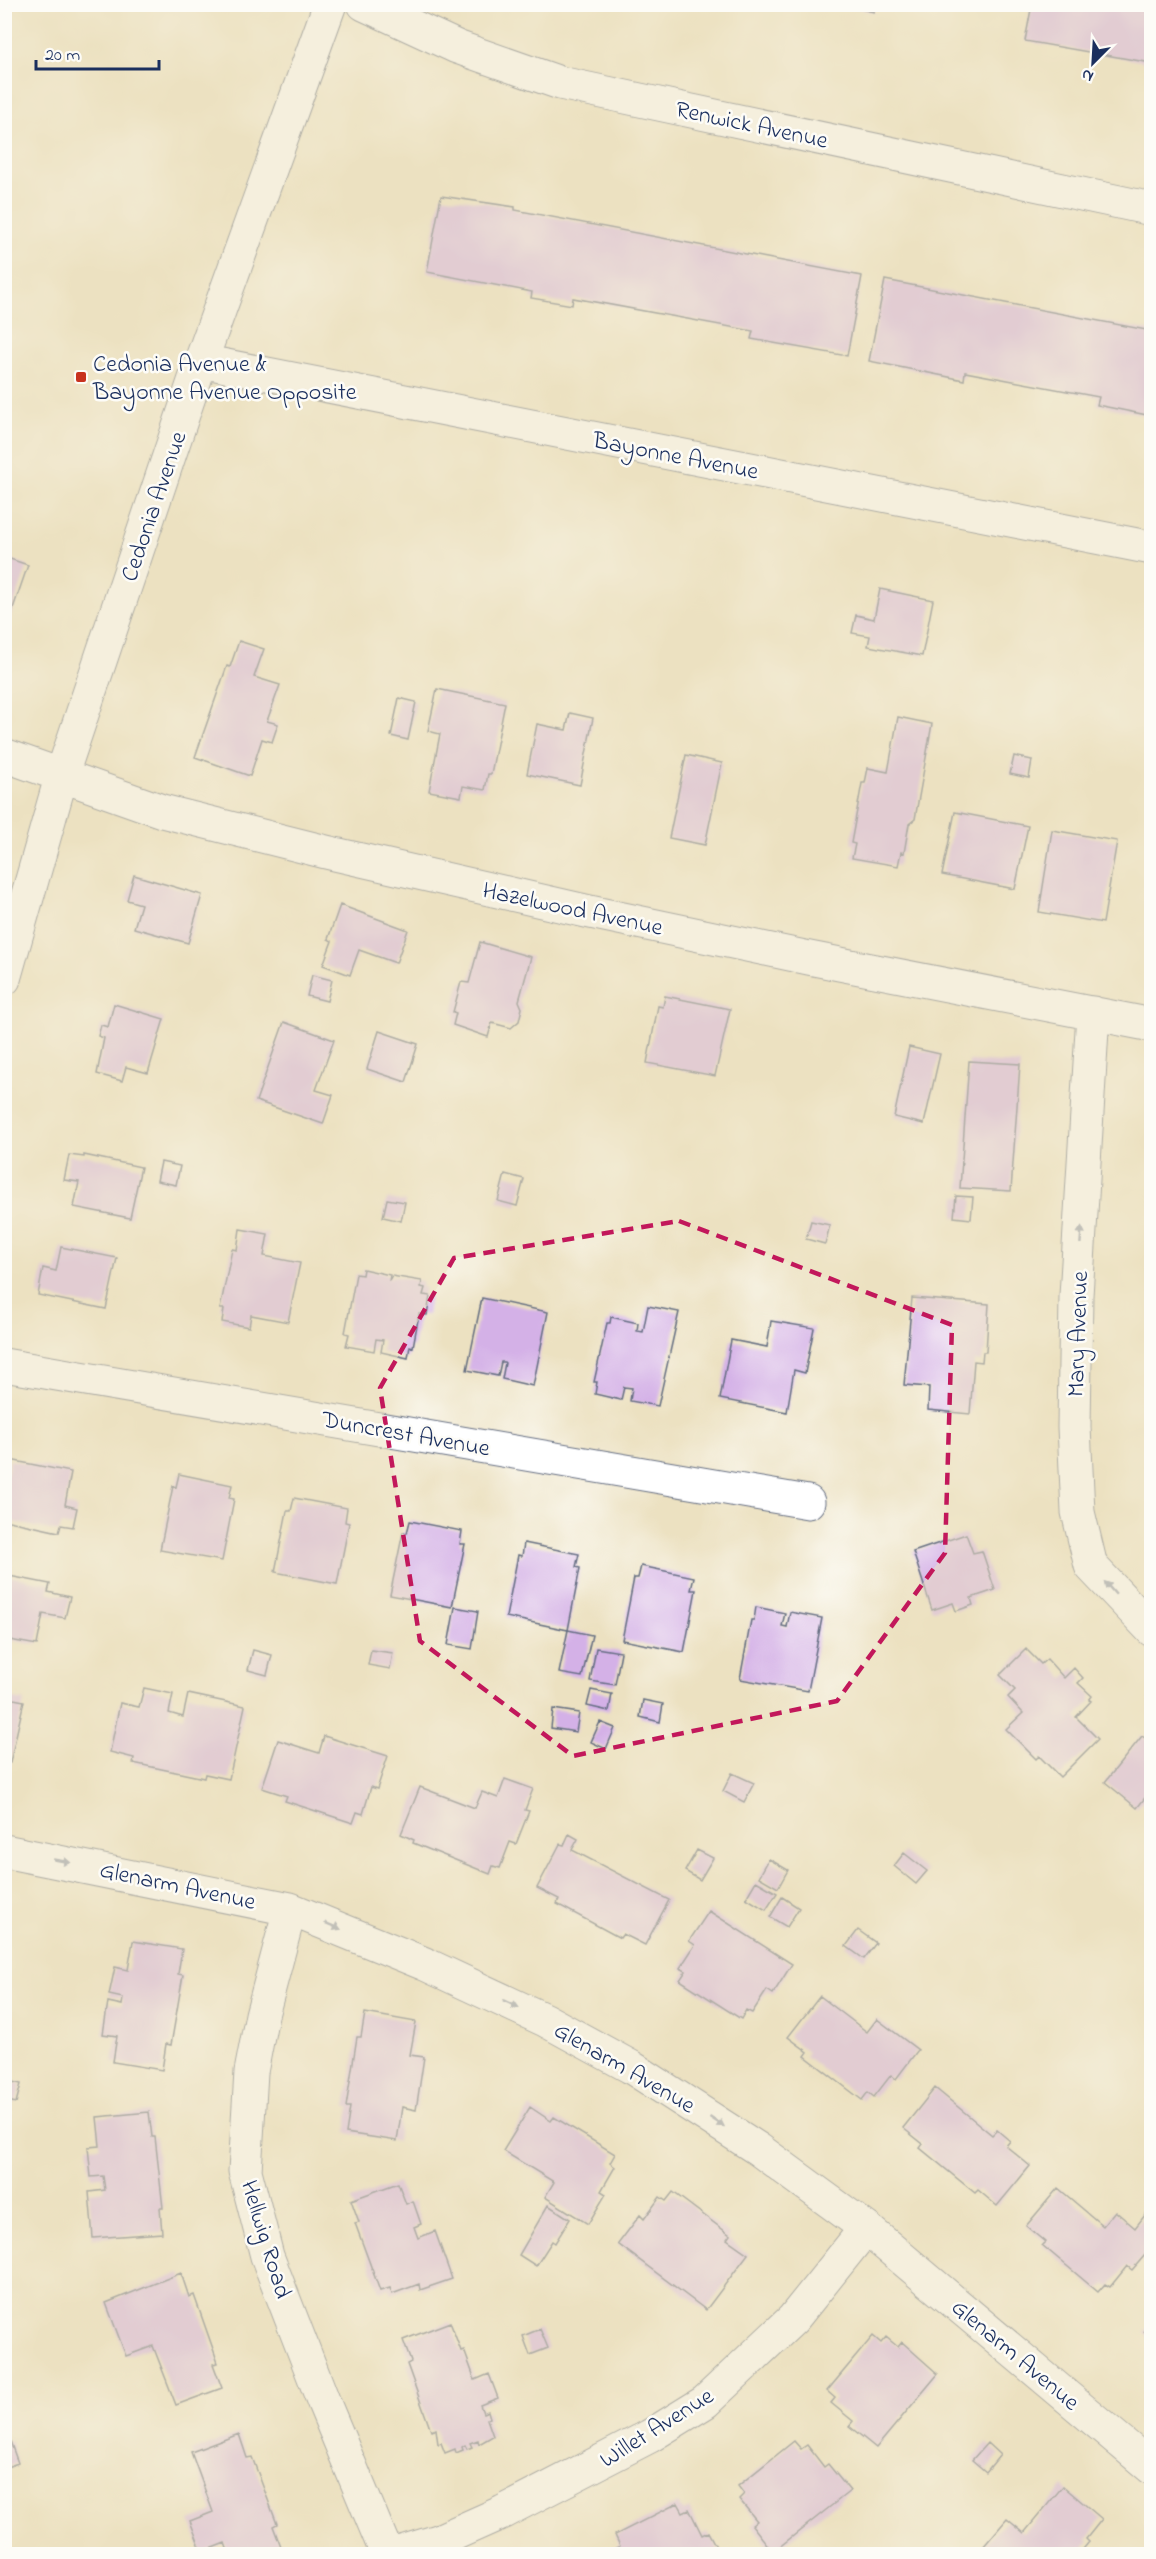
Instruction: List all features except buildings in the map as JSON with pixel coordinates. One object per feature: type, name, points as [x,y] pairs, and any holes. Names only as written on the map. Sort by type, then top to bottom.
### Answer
[{"type":"street","name":"Cedonia Avenue","points":[[4,979],[62,774],[201,361],[330,4]]},
{"type":"street","name":"Renwick Avenue","points":[[364,4],[457,47],[560,83],[1152,209]]},
{"type":"street","name":"Bayonne Avenue","points":[[201,361],[1152,548]]},
{"type":"street","name":"Hazelwood Avenue","points":[[4,755],[162,811],[326,852],[590,912],[809,958],[1152,1025]]},
{"type":"street","name":"Mary Avenue","points":[[1093,1013],[1076,1296],[1074,1427],[1078,1512],[1091,1566],[1152,1630]]},
{"type":"street","name":"Duncrest Avenue","points":[[4,1365],[808,1502]]},
{"type":"street","name":"Glenarm Avenue","points":[[4,1851],[290,1909],[425,1964],[545,2020],[632,2067],[758,2149],[866,2228],[1152,2468]]},
{"type":"street","name":"Hellwig Road","points":[[290,1909],[262,2015],[251,2072],[245,2171],[267,2256],[324,2403],[387,2554]]},
{"type":"street","name":"Willet Avenue","points":[[395,2554],[438,2541],[503,2512],[650,2436],[705,2402],[793,2319],[866,2228]]},
{"type":"highlighted area","points":[[679,1221],[952,1325],[945,1553],[837,1701],[573,1756],[420,1641],[380,1388],[454,1258]]},
{"type":"place","name":"Cedonia Avenue & Bayonne Avenue Opposite","points":[[81,377]]}]
